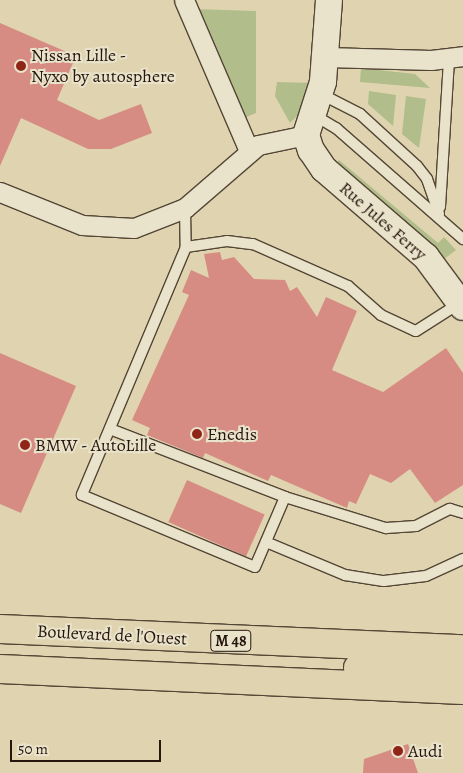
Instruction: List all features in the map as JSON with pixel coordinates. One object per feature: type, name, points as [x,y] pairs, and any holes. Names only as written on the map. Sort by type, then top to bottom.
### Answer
[{"type":"main road","points":[[313,115],[326,57],[329,0]]},
{"type":"main road","name":"Rue Jules Ferry","points":[[313,115],[324,169],[426,257],[462,305]]},
{"type":"main road","name":"Boulevard de l'Ouest","points":[[0,629],[463,649]]},
{"type":"main road","points":[[187,678],[355,668],[463,668]]},
{"type":"main road","name":"M 48","points":[[0,670],[463,690]]},
{"type":"street","points":[[184,0],[249,151]]},
{"type":"street","points":[[326,57],[456,57]]},
{"type":"street","points":[[0,192],[100,229],[134,228],[185,208],[249,151],[276,138],[313,115]]},
{"type":"lane","points":[[439,215],[456,57]]},
{"type":"lane","points":[[313,115],[360,114],[417,166],[427,178],[439,215]]},
{"type":"lane","points":[[313,115],[331,123],[439,215],[463,240]]},
{"type":"lane","points":[[185,208],[186,248],[82,495],[255,567],[285,497]]},
{"type":"lane","points":[[186,248],[227,241],[253,244],[348,286],[381,315],[416,331],[462,305]]},
{"type":"lane","points":[[110,429],[285,497],[386,528],[416,526],[450,509],[463,514]]},
{"type":"lane","points":[[266,542],[345,575],[384,582],[426,576],[463,559]]},
{"type":"green space","points":[[194,9],[256,11],[256,113],[242,119]]},
{"type":"green space","points":[[361,68],[415,74],[430,88],[360,82]]},
{"type":"green space","points":[[277,82],[314,83],[308,105],[290,123],[275,96]]},
{"type":"green space","points":[[369,91],[396,95],[393,126],[368,104]]},
{"type":"green space","points":[[406,96],[426,99],[419,148],[402,134]]},
{"type":"green space","points":[[339,160],[438,243],[444,237],[456,250],[443,260],[335,165]]},
{"type":"building","points":[[0,23],[76,56],[57,100],[99,120],[141,104],[152,133],[111,149],[88,149],[21,118],[0,166]]},
{"type":"building","points":[[220,252],[222,260],[234,257],[254,279],[285,280],[290,291],[297,287],[317,317],[326,297],[357,311],[332,370],[383,392],[446,348],[463,373],[463,485],[435,503],[410,469],[391,483],[370,474],[356,504],[349,501],[347,508],[271,475],[268,481],[205,453],[203,458],[147,435],[150,428],[132,420],[189,295],[182,292],[191,270],[209,278],[204,254]]},
{"type":"building","name":"BMW - AutoLille","points":[[0,353],[76,386],[21,513],[0,504]]},
{"type":"building","points":[[187,480],[265,515],[246,557],[168,522]]},
{"type":"building","name":"Audi","points":[[408,744],[418,773],[363,773],[364,759]]},
{"type":"place","name":"Nissan Lille - Nyxo by autosphere","points":[[21,66]]},
{"type":"place","name":"Enedis","points":[[197,434]]},
{"type":"place","name":"BMW - AutoLille","points":[[25,445]]},
{"type":"place","name":"Audi","points":[[398,751]]}]
